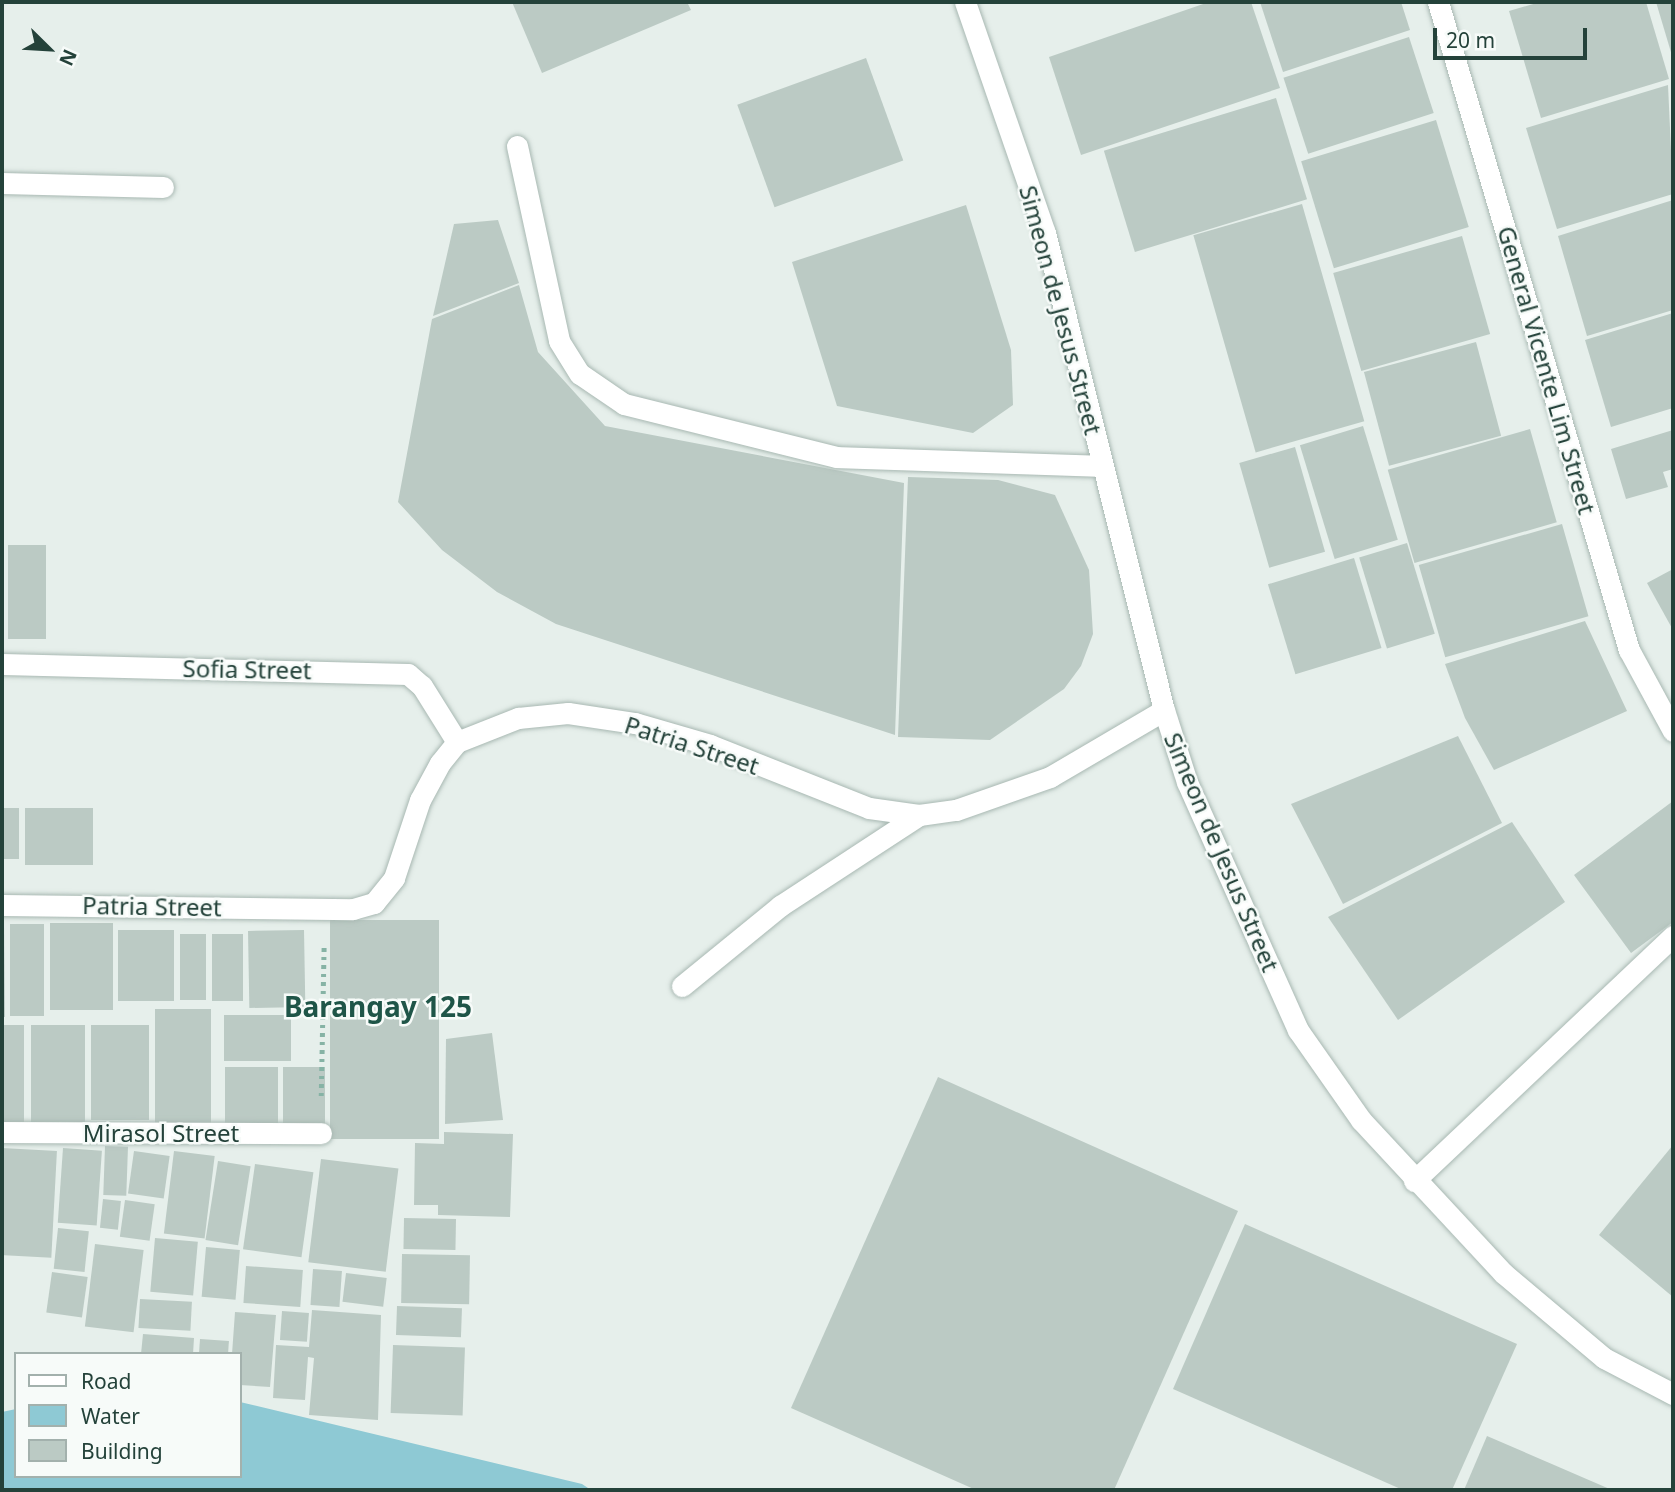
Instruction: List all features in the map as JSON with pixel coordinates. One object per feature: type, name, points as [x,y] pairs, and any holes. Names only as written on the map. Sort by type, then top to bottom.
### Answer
[{"type":"street","name":"Simeon de Jesus Street","points":[[965,2],[1045,233],[1164,710],[1187,782],[1298,1030],[1414,1181],[1503,1273],[1604,1358],[1673,1394]]},
{"type":"street","name":"General Vicente Lim Street","points":[[1438,2],[1629,650],[1673,731]]},
{"type":"street","points":[[517,146],[559,341],[580,374],[624,404],[837,457],[1102,466]]},
{"type":"street","points":[[2,183],[163,187]]},
{"type":"street","name":"Sofia Street","points":[[2,664],[408,674],[422,685],[457,742]]},
{"type":"street","name":"Patria Street","points":[[2,905],[324,908],[374,903],[394,878],[420,800],[457,742],[519,718],[568,713],[635,723],[710,745],[869,808],[919,815],[956,810],[1050,777],[1164,710]]},
{"type":"street","points":[[681,986],[780,906],[919,815]]},
{"type":"street","points":[[1414,1181],[1673,936]]},
{"type":"street","name":"Mirasol Street","points":[[2,1132],[321,1133]]},
{"type":"path","points":[[321,1133],[324,908]]},
{"type":"water","points":[[242,1402],[582,1484],[591,1490],[2,1490],[2,1412],[14,1409],[14,1478],[242,1478]]},
{"type":"building","points":[[512,2],[687,2],[691,10],[542,73]]},
{"type":"building","points":[[1209,2],[1251,2],[1280,88],[1081,155],[1049,57]]},
{"type":"building","points":[[1260,2],[1401,2],[1410,30],[1283,72]]},
{"type":"building","points":[[1540,2],[1646,2],[1669,79],[1541,118],[1509,11]]},
{"type":"building","points":[[1656,2],[1673,2],[1673,59]]},
{"type":"building","points":[[1409,37],[1434,113],[1308,154],[1283,78]]},
{"type":"building","points":[[866,58],[903,160],[775,207],[737,105]]},
{"type":"building","points":[[1668,85],[1673,194],[1557,229],[1526,128]]},
{"type":"building","points":[[1276,98],[1307,199],[1135,252],[1104,151]]},
{"type":"building","points":[[1436,120],[1469,227],[1334,268],[1301,161]]},
{"type":"building","points":[[1673,200],[1673,310],[1587,336],[1558,236]]},
{"type":"building","points":[[1302,204],[1364,421],[1256,452],[1193,235]]},
{"type":"building","points":[[966,205],[1011,350],[1013,405],[973,433],[837,406],[792,262]]},
{"type":"building","points":[[498,220],[519,283],[433,316],[454,224]]},
{"type":"building","points":[[1462,236],[1490,334],[1361,371],[1333,273]]},
{"type":"building","points":[[519,285],[538,352],[605,426],[904,483],[895,735],[556,624],[497,592],[442,550],[398,502],[432,319]]},
{"type":"building","points":[[1673,313],[1673,408],[1611,427],[1585,340]]},
{"type":"building","points":[[1476,342],[1501,436],[1389,466],[1364,372]]},
{"type":"building","points":[[1363,426],[1398,540],[1335,559],[1300,445]]},
{"type":"building","points":[[1530,429],[1557,522],[1414,563],[1388,470]]},
{"type":"building","points":[[1673,430],[1673,469],[1663,472],[1668,487],[1626,499],[1611,449]]},
{"type":"building","points":[[1295,447],[1325,552],[1269,568],[1239,463]]},
{"type":"building","points":[[908,477],[998,480],[1055,495],[1089,570],[1093,634],[1081,666],[1064,689],[990,740],[898,737]]},
{"type":"building","points":[[1562,524],[1588,616],[1445,657],[1419,565]]},
{"type":"building","points":[[1407,543],[1435,634],[1387,648],[1359,558]]},
{"type":"building","points":[[8,545],[46,545],[46,639],[8,639]]},
{"type":"building","points":[[1354,558],[1381,648],[1295,674],[1268,584]]},
{"type":"building","points":[[1673,569],[1673,630],[1647,583]]},
{"type":"building","points":[[1585,621],[1627,711],[1494,770],[1465,718],[1445,664]]},
{"type":"building","points":[[1458,736],[1502,823],[1343,904],[1291,804]]},
{"type":"building","points":[[1673,801],[1673,922],[1631,953],[1574,875]]},
{"type":"building","points":[[2,808],[19,808],[19,859],[2,859]]},
{"type":"building","points":[[25,808],[93,808],[93,865],[25,865]]},
{"type":"building","points":[[1512,822],[1565,902],[1398,1020],[1328,917]]},
{"type":"building","points":[[4,919],[5,1017],[2,1017]]},
{"type":"building","points":[[330,920],[439,920],[439,1139],[330,1139]]},
{"type":"building","points":[[50,923],[113,923],[113,1010],[50,1010]]},
{"type":"building","points":[[10,924],[44,924],[44,1016],[10,1016]]},
{"type":"building","points":[[118,930],[174,930],[174,1001],[118,1001]]},
{"type":"building","points":[[304,930],[305,1007],[249,1008],[248,931]]},
{"type":"building","points":[[180,934],[206,934],[206,1000],[180,1000]]},
{"type":"building","points":[[212,934],[243,934],[243,1001],[212,1001]]},
{"type":"building","points":[[155,1009],[211,1009],[211,1126],[155,1126]]},
{"type":"building","points":[[224,1015],[291,1015],[291,1061],[224,1061]]},
{"type":"building","points":[[2,1025],[24,1025],[24,1122],[2,1122]]},
{"type":"building","points":[[31,1025],[85,1025],[85,1122],[31,1122]]},
{"type":"building","points":[[91,1025],[149,1025],[149,1120],[91,1120]]},
{"type":"building","points":[[492,1033],[503,1120],[445,1124],[446,1039]]},
{"type":"building","points":[[225,1067],[278,1067],[278,1126],[225,1126]]},
{"type":"building","points":[[283,1067],[325,1067],[325,1129],[283,1129]]},
{"type":"building","points":[[938,1077],[1238,1211],[1114,1490],[976,1490],[791,1408]]},
{"type":"building","points":[[444,1132],[513,1134],[510,1217],[438,1215],[438,1205],[414,1205],[415,1143],[444,1144]]},
{"type":"building","points":[[1673,1145],[1673,1297],[1599,1235]]},
{"type":"building","points":[[105,1146],[128,1147],[126,1196],[103,1195]]},
{"type":"building","points":[[2,1148],[57,1151],[51,1258],[2,1255]]},
{"type":"building","points":[[63,1148],[102,1151],[97,1226],[58,1223]]},
{"type":"building","points":[[134,1151],[170,1156],[164,1199],[128,1194]]},
{"type":"building","points":[[174,1151],[215,1156],[205,1238],[164,1233]]},
{"type":"building","points":[[321,1159],[398,1169],[386,1272],[308,1262]]},
{"type":"building","points":[[218,1161],[251,1166],[238,1245],[205,1240]]},
{"type":"building","points":[[255,1164],[313,1172],[301,1257],[243,1249]]},
{"type":"building","points":[[103,1199],[121,1201],[118,1230],[100,1228]]},
{"type":"building","points":[[125,1200],[155,1204],[150,1241],[120,1237]]},
{"type":"building","points":[[404,1218],[456,1219],[455,1250],[403,1249]]},
{"type":"building","points":[[1245,1224],[1517,1344],[1452,1490],[1403,1490],[1173,1389]]},
{"type":"building","points":[[58,1228],[89,1231],[85,1272],[54,1269]]},
{"type":"building","points":[[155,1238],[198,1242],[193,1296],[150,1292]]},
{"type":"building","points":[[95,1244],[144,1250],[134,1332],[85,1326]]},
{"type":"building","points":[[206,1247],[240,1250],[236,1300],[202,1297]]},
{"type":"building","points":[[402,1254],[470,1255],[469,1304],[401,1303]]},
{"type":"building","points":[[246,1266],[303,1270],[300,1307],[243,1303]]},
{"type":"building","points":[[313,1269],[342,1271],[339,1307],[310,1305]]},
{"type":"building","points":[[52,1272],[88,1277],[82,1318],[46,1313]]},
{"type":"building","points":[[346,1273],[387,1278],[383,1307],[342,1302]]},
{"type":"building","points":[[140,1299],[192,1302],[190,1331],[138,1328]]},
{"type":"building","points":[[397,1306],[462,1308],[461,1337],[396,1335]]},
{"type":"building","points":[[312,1310],[381,1315],[378,1420],[309,1415],[314,1358],[308,1357],[305,1400],[273,1398],[276,1345],[309,1347]]},
{"type":"building","points":[[282,1311],[309,1313],[307,1342],[280,1340]]},
{"type":"building","points":[[235,1312],[276,1315],[270,1387],[242,1385],[242,1352],[232,1352]]},
{"type":"building","points":[[143,1334],[194,1338],[193,1352],[141,1352]]},
{"type":"building","points":[[200,1339],[229,1341],[228,1352],[199,1352]]},
{"type":"building","points":[[393,1345],[465,1348],[463,1415],[391,1413]]},
{"type":"building","points":[[1487,1436],[1612,1490],[1464,1490]]},
{"type":"district","name":"Barangay 125","points":[[378,1006]]}]
